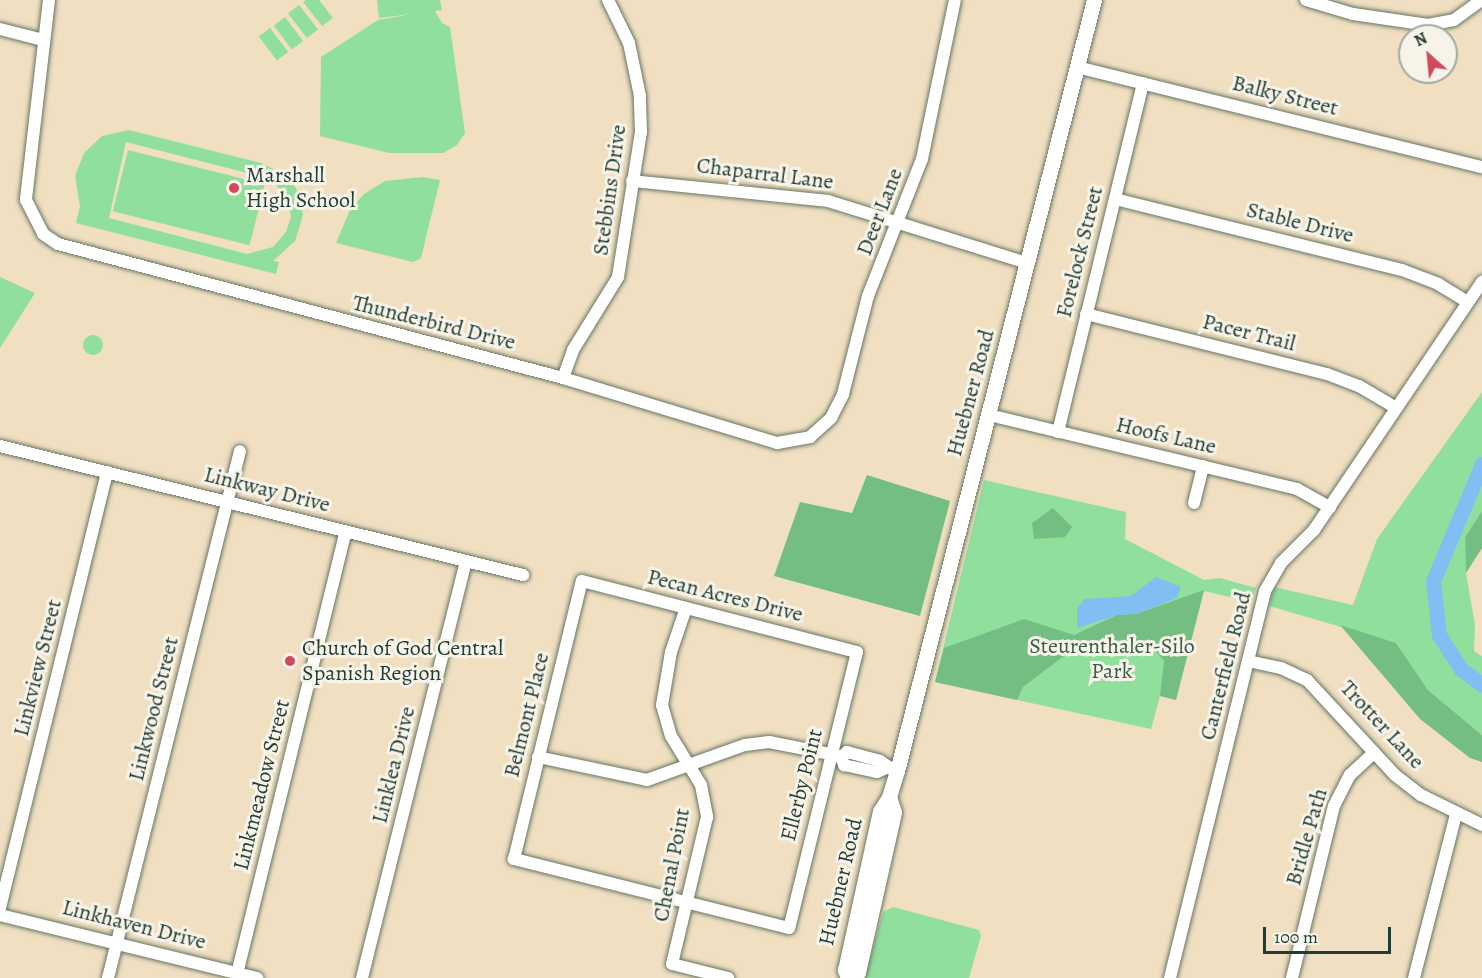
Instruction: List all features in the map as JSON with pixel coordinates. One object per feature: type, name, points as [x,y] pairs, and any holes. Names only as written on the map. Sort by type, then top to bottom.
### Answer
[{"type":"main road","name":"Huebner Road","points":[[853,978],[860,961],[894,812],[889,798],[892,770],[989,415],[1094,0]]},
{"type":"main road","name":"Huebner Road","points":[[848,978],[844,970],[880,811],[889,798]]},
{"type":"street","points":[[0,29],[44,40],[49,0]]},
{"type":"street","name":"Stebbins Drive","points":[[563,378],[573,350],[618,277],[641,127],[640,96],[629,43],[608,0]]},
{"type":"street","name":"Deer Lane","points":[[820,429],[843,394],[868,296],[898,225],[932,123],[955,0]]},
{"type":"street","points":[[1306,0],[1353,14],[1428,25],[1454,20],[1482,0]]},
{"type":"street","name":"Thunderbird Drive","points":[[44,40],[27,193],[30,214],[39,227],[69,250],[563,378],[777,443],[795,442],[820,429]]},
{"type":"street","name":"Balky Street","points":[[1077,67],[1482,166]]},
{"type":"street","name":"Forelock Street","points":[[1058,432],[1143,83]]},
{"type":"street","name":"Chaparral Lane","points":[[632,181],[828,201],[898,225],[1027,263]]},
{"type":"street","name":"Stable Drive","points":[[1115,199],[1402,270],[1437,284],[1468,302]]},
{"type":"street","name":"Canterfield Road","points":[[1170,978],[1269,581],[1330,507],[1482,282]]},
{"type":"street","name":"Pacer Trail","points":[[1086,314],[1327,374],[1359,386],[1396,408]]},
{"type":"street","name":"Hoofs Lane","points":[[989,415],[1297,489],[1330,507]]},
{"type":"street","name":"Linkway Drive","points":[[0,446],[523,575]]},
{"type":"street","name":"Linkwood Street","points":[[108,978],[240,451]]},
{"type":"street","points":[[1194,503],[1203,466]]},
{"type":"street","name":"Linkview Street","points":[[0,908],[107,472]]},
{"type":"street","name":"Linkmeadow Street","points":[[236,975],[346,531]]},
{"type":"street","name":"Linklea Drive","points":[[362,978],[466,562]]},
{"type":"street","name":"Pecan Acres Drive","points":[[582,581],[857,652]]},
{"type":"street","name":"Belmont Place","points":[[582,581],[514,859],[687,903]]},
{"type":"street","name":"Chenal Point","points":[[686,608],[671,652],[662,705],[668,729],[691,766],[704,793],[707,817],[672,964],[728,978]]},
{"type":"street","name":"Ellerby Point","points":[[687,903],[789,928],[836,756],[857,652]]},
{"type":"street","name":"Trotter Lane","points":[[1248,661],[1281,668],[1307,680],[1374,753],[1421,795],[1482,825]]},
{"type":"street","points":[[538,757],[631,779],[655,779],[753,743],[785,744],[836,756],[847,752],[880,761],[892,770]]},
{"type":"street","name":"Bridle Path","points":[[1292,978],[1334,806],[1350,775],[1374,753]]},
{"type":"street","points":[[1414,978],[1456,814]]},
{"type":"street","name":"Linkhaven Drive","points":[[0,915],[117,942],[236,975],[257,978]]},
{"type":"green space","points":[[319,0],[333,18],[322,26],[303,2]]},
{"type":"green space","points":[[377,0],[440,0],[442,10],[435,11],[442,23],[450,27],[465,133],[457,145],[443,153],[389,153],[320,136],[321,57],[378,20],[412,14],[379,18]]},
{"type":"green space","points":[[299,5],[318,29],[307,38],[288,14]]},
{"type":"green space","points":[[285,17],[303,41],[292,49],[274,25]]},
{"type":"green space","points":[[270,28],[288,52],[277,60],[259,36]]},
{"type":"green space","points":[[129,130],[261,163],[285,175],[296,188],[303,215],[295,241],[273,261],[279,262],[276,274],[76,223],[80,206],[75,176],[84,153],[102,136]],"holes":[[[126,142],[271,179],[289,201],[291,217],[286,232],[273,247],[247,254],[109,218]]]},
{"type":"green space","points":[[128,150],[265,184],[250,245],[113,211]]},
{"type":"green space","points":[[423,177],[440,180],[421,258],[413,262],[336,243],[350,210],[364,194],[385,181]]},
{"type":"green space","points":[[0,277],[35,293],[0,348]]},
{"type":"green space","points":[[93,335],[100,338],[103,345],[100,352],[93,355],[86,352],[83,345],[86,338]]},
{"type":"green space","points":[[1482,392],[1482,511],[1465,537],[1466,573],[1475,625],[1474,651],[1482,656],[1482,735],[1428,690],[1396,643],[1269,606],[1274,587],[1353,605],[1377,539]]},
{"type":"green space","points":[[867,475],[950,501],[920,616],[774,576],[800,502],[852,513]]},
{"type":"green space","name":"Steurenthaler-Silo Park","points":[[984,480],[1126,512],[1125,539],[1204,580],[1220,578],[1256,588],[1251,602],[1204,591],[1176,700],[1160,696],[1151,729],[935,682]]},
{"type":"green space","points":[[1053,508],[1072,527],[1065,537],[1034,539],[1032,523]]},
{"type":"green space","points":[[1482,511],[1482,548],[1466,573],[1465,537]]},
{"type":"green space","points":[[1204,590],[1176,700],[1160,696],[1164,661],[1153,648],[1122,640],[1091,643],[1069,652],[1023,687],[1017,700],[935,682],[944,648],[1024,619],[1074,635],[1117,615],[1136,614]]},
{"type":"green space","points":[[1340,625],[1396,643],[1428,690],[1482,735],[1482,762],[1470,758],[1420,719]]},
{"type":"green space","points":[[893,907],[979,930],[981,936],[969,978],[865,978],[883,912]]},
{"type":"water","points":[[1156,577],[1181,587],[1177,598],[1136,614],[1117,615],[1077,628],[1077,608],[1085,599],[1131,596]]},
{"type":"waterway","points":[[1482,464],[1433,581],[1439,635],[1461,669],[1482,685]]},
{"type":"place","name":"Marshall High School","points":[[234,188]]},
{"type":"place","name":"Church of God Central Spanish Region","points":[[290,661]]}]
